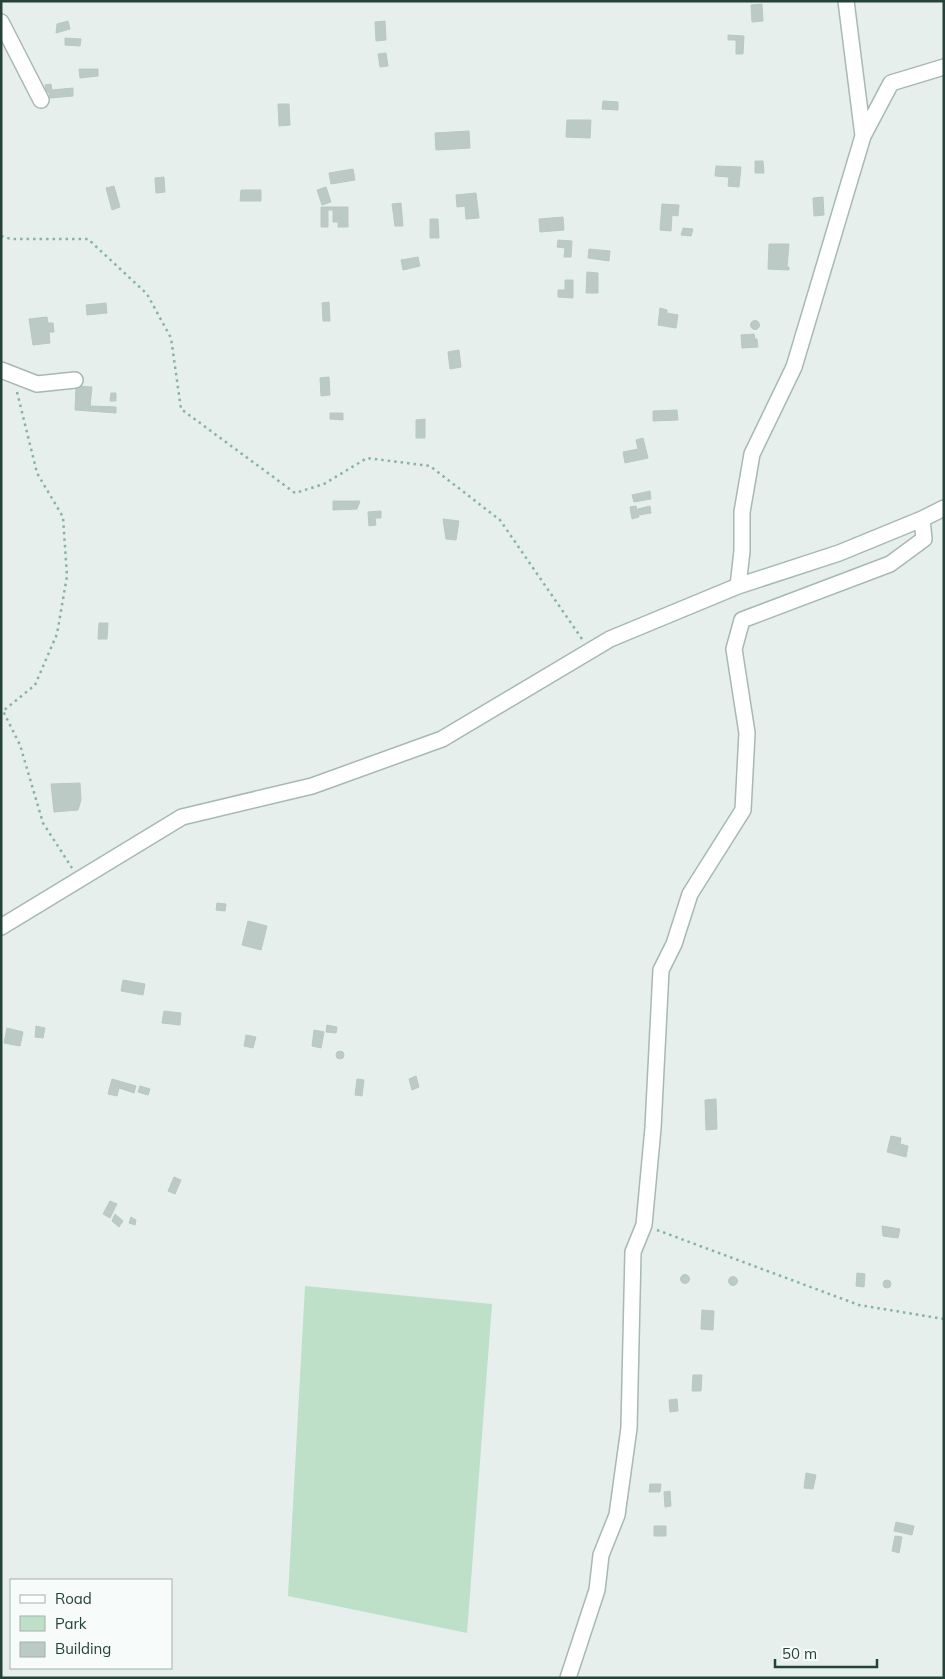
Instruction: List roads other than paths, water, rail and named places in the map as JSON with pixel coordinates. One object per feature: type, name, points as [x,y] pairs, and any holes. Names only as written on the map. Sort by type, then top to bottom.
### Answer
[{"type":"street","points":[[846,1],[863,136]]},
{"type":"street","points":[[1,22],[41,100]]},
{"type":"street","points":[[738,586],[742,551],[742,512],[752,454],[794,367],[863,136],[891,83],[944,67]]},
{"type":"street","points":[[7,373],[37,384],[75,380]]},
{"type":"street","points":[[1,927],[182,818],[312,786],[442,739],[610,639],[738,586],[839,553],[944,508]]},
{"type":"street","points":[[568,1678],[597,1590],[601,1555],[617,1515],[630,1428],[633,1252],[644,1225],[653,1128],[661,970],[674,944],[690,894],[743,810],[747,733],[734,648],[742,620],[890,564],[924,539],[922,519]]}]
